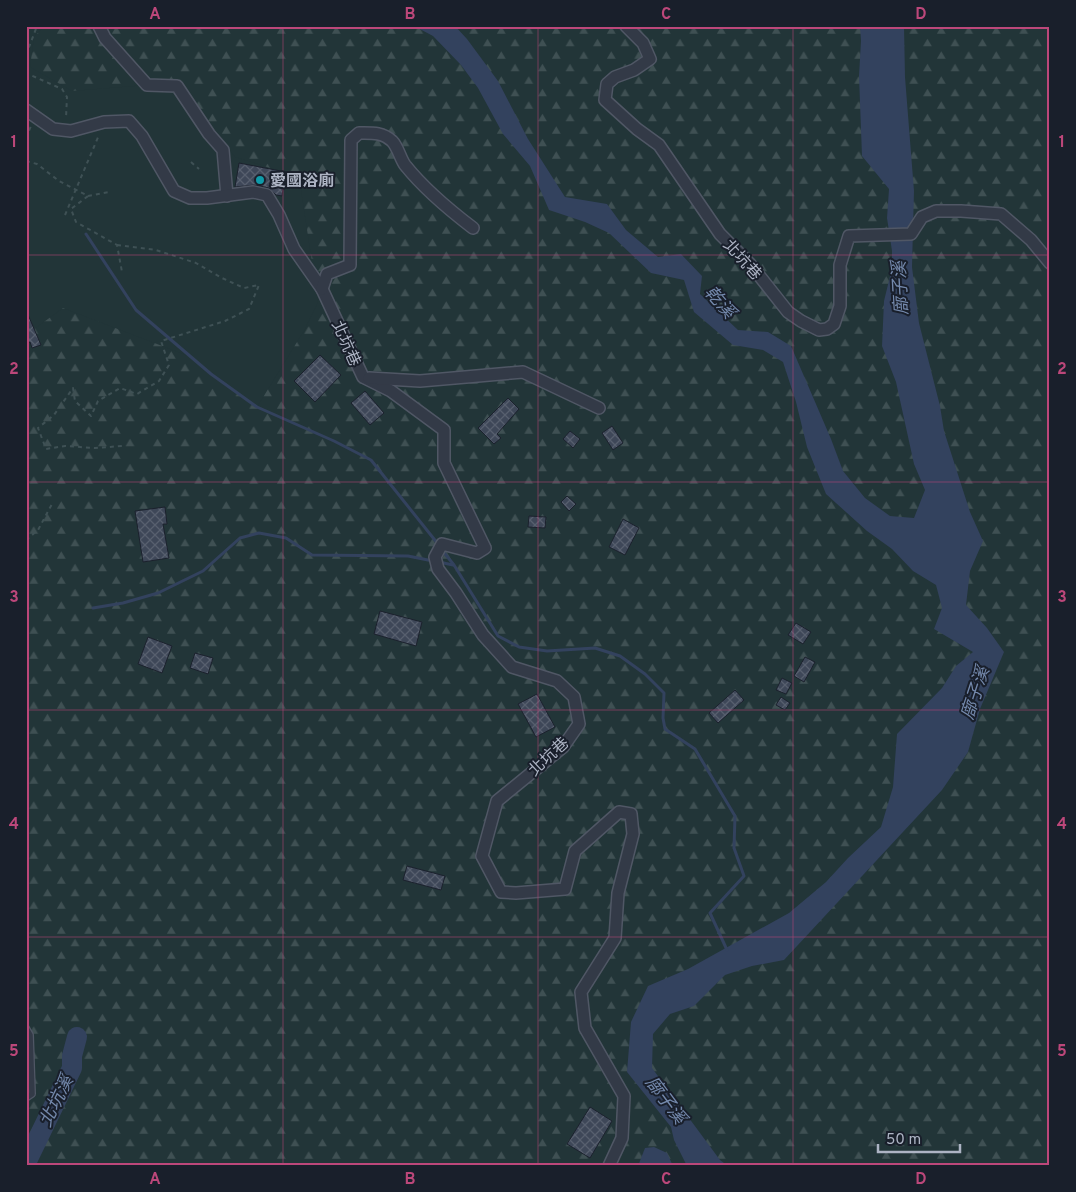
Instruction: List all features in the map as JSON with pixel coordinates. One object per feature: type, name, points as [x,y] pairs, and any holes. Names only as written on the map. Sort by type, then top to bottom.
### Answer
[{"type":"street","points":[[99,26],[105,38],[146,85],[177,86],[209,134],[223,150],[227,196]]},
{"type":"street","name":"北坑巷","points":[[626,26],[643,43],[650,59],[634,70],[615,77],[607,84],[605,100],[637,129],[659,145],[720,234],[750,264],[788,312],[801,321],[819,330],[827,329],[834,324],[840,306],[840,265],[848,236],[911,234],[922,217],[936,211],[1001,214],[1031,240],[1050,263]]},
{"type":"street","points":[[26,110],[53,129],[66,131]]},
{"type":"street","name":"北坑巷","points":[[66,131],[71,132],[104,122],[129,121],[142,136],[174,191],[190,198],[207,198],[253,192],[267,195],[279,215],[294,249],[322,288],[362,377],[391,391],[444,430],[444,463],[485,548],[476,552],[439,549],[434,558],[438,569],[483,635],[512,667],[557,681],[574,697],[579,724],[563,746],[497,801],[482,856],[500,892],[516,893],[565,889],[575,851],[619,812],[631,814],[633,834],[618,893],[615,938],[581,992],[585,1028],[624,1096],[622,1138],[609,1166]]},
{"type":"street","points":[[322,288],[327,274],[350,265],[352,206],[351,140],[359,133],[379,133],[393,142],[403,163],[423,185],[442,204],[474,228]]},
{"type":"street","points":[[362,377],[420,380],[523,372],[599,408]]},
{"type":"lane","points":[[26,1028],[30,1035],[32,1094],[26,1098]]},
{"type":"path","points":[[26,55],[37,26]]},
{"type":"path","points":[[26,64],[26,73],[62,89],[67,97],[66,131]]},
{"type":"path","points":[[65,215],[104,122]]},
{"type":"path","points":[[26,161],[37,164],[59,181],[88,196]]},
{"type":"path","points":[[191,162],[199,169]]},
{"type":"path","points":[[110,192],[88,196],[71,209],[76,222],[117,245],[156,250],[196,263],[244,288],[259,285],[249,309],[225,321],[162,340],[169,365],[160,382],[137,394],[120,388],[98,401],[91,416],[74,401],[73,388],[54,415],[38,428],[46,449],[65,446],[95,448],[122,446]]},
{"type":"path","points":[[117,245],[122,272]]},
{"type":"path","points":[[26,540],[38,530],[52,504]]},
{"type":"green space","points":[[26,26],[1050,26],[1050,1166],[26,1166]]},
{"type":"green space","points":[[26,26],[44,26],[34,37],[30,67],[72,91],[147,85],[177,86],[235,157],[299,177],[318,302],[305,329],[257,407],[191,357],[63,308],[26,335]]},
{"type":"water","name":"廍子溪","points":[[414,26],[455,26],[467,39],[498,81],[528,139],[565,197],[607,204],[626,230],[658,257],[681,254],[702,276],[700,294],[738,330],[768,332],[791,346],[843,471],[865,498],[890,516],[914,518],[925,490],[914,464],[896,382],[882,346],[884,301],[892,268],[892,251],[887,218],[889,189],[862,156],[859,76],[860,26],[904,26],[905,77],[914,191],[912,267],[919,323],[940,406],[944,431],[970,512],[983,541],[970,571],[966,605],[987,628],[1004,652],[980,709],[968,752],[942,790],[784,960],[752,966],[725,975],[694,1006],[670,1014],[653,1034],[652,1068],[720,1160],[728,1166],[687,1166],[674,1140],[671,1127],[627,1072],[631,1022],[648,986],[688,969],[789,913],[826,882],[881,827],[893,787],[897,734],[942,688],[956,666],[973,652],[934,629],[942,608],[936,585],[913,571],[892,549],[867,531],[826,494],[807,447],[796,402],[783,362],[763,350],[733,345],[694,312],[684,280],[651,273],[609,233],[585,222],[549,210],[530,166],[503,134],[478,88],[461,65],[433,36]]},
{"type":"water","points":[[654,1147],[667,1153],[673,1166],[638,1166],[645,1148]]},
{"type":"building","name":"愛國浴廁","points":[[239,163],[286,172],[282,196],[276,195],[269,188],[255,185],[235,187]]},
{"type":"building","points":[[26,310],[41,345],[32,348],[30,342],[26,344]]},
{"type":"building","points":[[320,355],[341,375],[315,402],[294,381]]},
{"type":"building","points":[[365,391],[384,413],[370,425],[351,403]]},
{"type":"building","points":[[508,398],[519,409],[497,434],[501,438],[494,444],[478,428]]},
{"type":"building","points":[[612,426],[623,443],[613,450],[602,433]]},
{"type":"building","points":[[570,431],[580,439],[573,448],[563,439]]},
{"type":"building","points":[[567,496],[576,504],[569,511],[561,502]]},
{"type":"building","points":[[165,507],[167,524],[163,524],[169,558],[143,562],[135,511]]},
{"type":"building","points":[[529,516],[546,517],[545,528],[528,527]]},
{"type":"building","points":[[623,519],[639,528],[625,555],[609,547]]},
{"type":"building","points":[[380,611],[422,622],[416,646],[374,634]]},
{"type":"building","points":[[796,623],[811,632],[803,644],[788,635]]},
{"type":"building","points":[[148,637],[172,646],[162,673],[138,664]]},
{"type":"building","points":[[195,653],[213,658],[208,674],[190,668]]},
{"type":"building","points":[[805,657],[815,662],[804,682],[794,676]]},
{"type":"building","points":[[782,678],[792,683],[786,694],[776,690]]},
{"type":"building","points":[[735,690],[744,700],[718,723],[709,713]]},
{"type":"building","points":[[537,694],[555,727],[536,737],[518,704]]},
{"type":"building","points":[[781,697],[790,703],[785,710],[776,705]]},
{"type":"building","points":[[407,866],[445,876],[441,890],[403,880]]},
{"type":"building","points":[[590,1107],[612,1121],[590,1158],[567,1144]]},
{"type":"waterway","points":[[86,234],[136,310],[211,374],[257,407],[334,441],[371,460],[438,544]]},
{"type":"waterway","points":[[93,608],[123,603],[158,593],[203,571],[240,538],[259,533],[286,538],[312,555],[408,556],[433,561]]},
{"type":"waterway","points":[[441,549],[454,565],[498,636],[519,647],[547,651],[595,648],[620,656],[645,674],[664,693],[663,718],[665,729],[695,749],[735,816],[734,848],[744,876],[710,913],[727,950]]},
{"type":"waterway","points":[[439,562],[453,565]]},
{"type":"waterway","name":"北坑溪","points":[[26,1163],[72,1068],[72,1056],[77,1037]]},
{"type":"place","name":"愛國浴廁","points":[[260,180]]},
{"type":"water label","name":"乾溪","points":[[720,302]]}]
